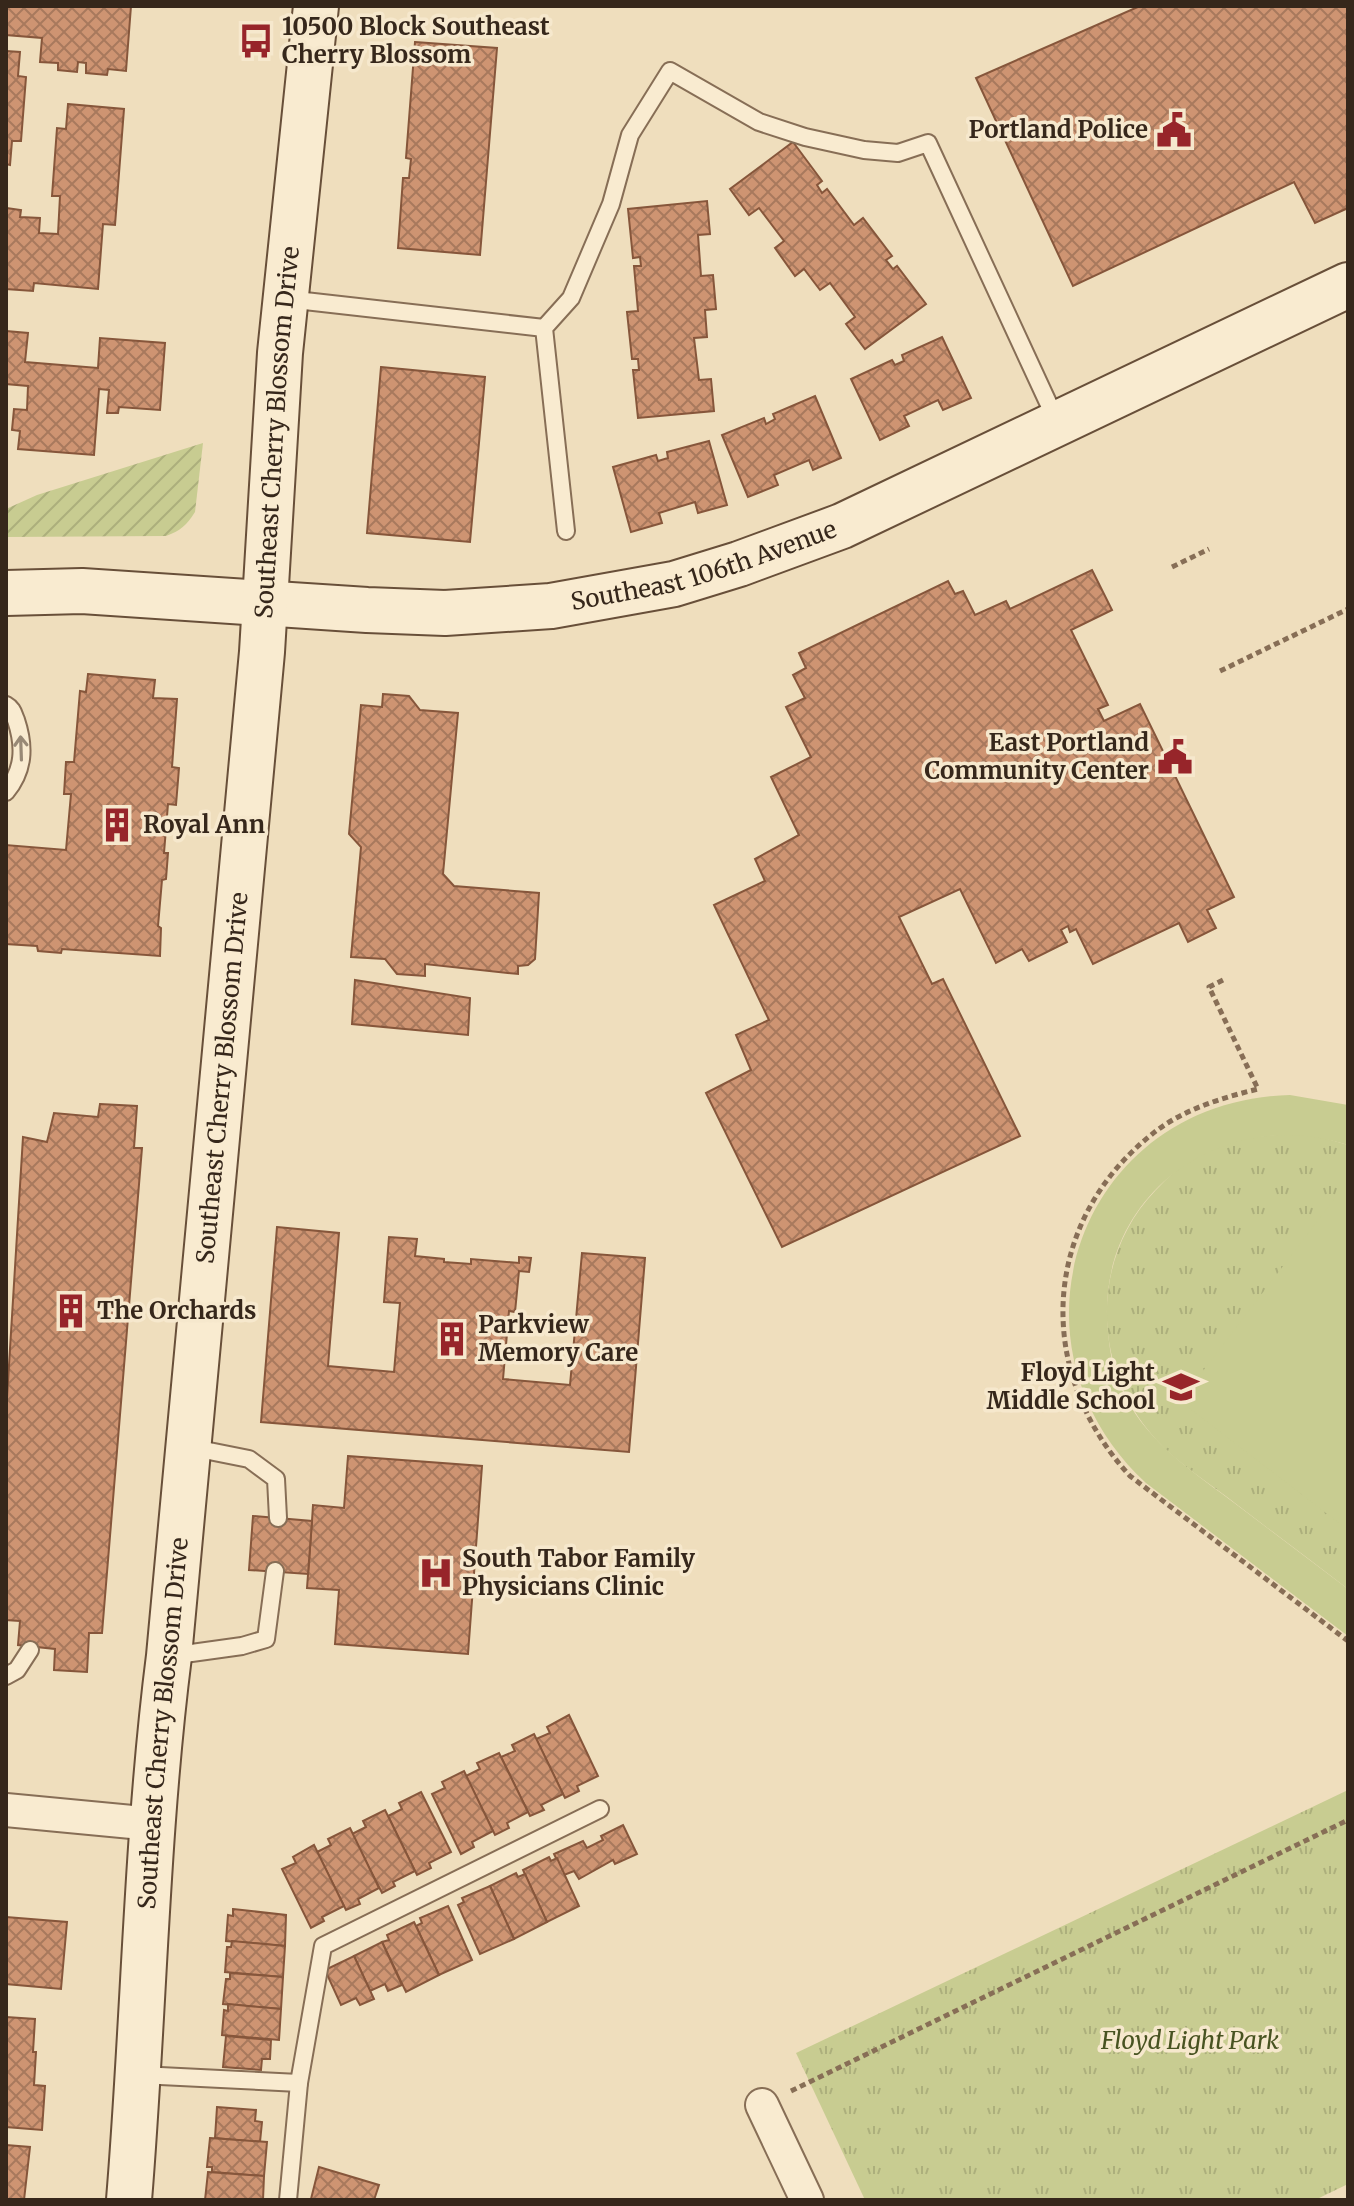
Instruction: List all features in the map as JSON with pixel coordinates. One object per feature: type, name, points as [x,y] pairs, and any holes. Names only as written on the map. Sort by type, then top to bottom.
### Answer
[{"type":"main road","name":"Southeast Cherry Blossom Drive","points":[[129,2200],[140,2075],[157,1744],[169,1656],[265,602],[280,353],[316,6]]},
{"type":"main road","name":"Southeast 106th Avenue","points":[[6,593],[82,591],[407,613],[478,612],[565,604],[674,584],[842,526],[1348,285]]},
{"type":"street","points":[[6,1810],[153,1824]]},
{"type":"street","points":[[762,2105],[807,2200]]},
{"type":"lane","points":[[566,531],[544,328],[571,298],[611,204],[630,135],[670,71],[759,122],[805,137],[864,150],[898,153],[928,143],[1057,423]]},
{"type":"lane","points":[[286,299],[544,328]]},
{"type":"lane","points":[[6,705],[11,708],[22,737],[23,761],[6,792]]},
{"type":"lane","points":[[188,1447],[249,1459],[276,1479],[278,1518]]},
{"type":"lane","points":[[169,1656],[242,1646],[266,1639],[275,1571]]},
{"type":"lane","points":[[6,1676],[17,1670],[30,1650]]},
{"type":"lane","points":[[288,2200],[299,2083],[323,1946],[600,1809]]},
{"type":"lane","points":[[140,2075],[299,2083]]},
{"type":"path","points":[[1172,567],[1209,549]]},
{"type":"path","points":[[1220,671],[1348,609]]},
{"type":"path","points":[[1223,980],[1209,987],[1258,1089],[1213,1102],[1153,1133],[1103,1186],[1084,1217],[1067,1270],[1063,1304],[1066,1359],[1085,1414],[1113,1458],[1130,1476],[1348,1641]]},
{"type":"path","points":[[762,2105],[1348,1820]]},
{"type":"green space","points":[[203,443],[195,512],[183,527],[171,534],[6,537],[6,509],[37,495]]},
{"type":"green space","points":[[1290,1095],[1348,1105],[1348,1145],[1301,1136],[1255,1138],[1213,1150],[1176,1172],[1145,1202],[1122,1240],[1109,1283],[1108,1332],[1113,1365],[1121,1388],[1147,1429],[1189,1469],[1348,1589],[1348,1636],[1146,1483],[1100,1426],[1075,1364],[1069,1300],[1082,1238],[1112,1183],[1158,1138],[1217,1108]]},
{"type":"green space","points":[[1314,1135],[1348,1145],[1348,1589],[1185,1466],[1156,1440],[1130,1402],[1117,1372],[1109,1341],[1107,1309],[1110,1277],[1119,1246],[1134,1217],[1155,1191],[1180,1168],[1209,1150],[1246,1139]]},
{"type":"green space","points":[[1348,1181],[1348,1530],[1180,1401]]},
{"type":"green space","name":"Floyd Light Park","points":[[1348,1790],[1348,2184],[1315,2200],[865,2200],[796,2053]]},
{"type":"building","points":[[6,6],[131,6],[126,71],[108,69],[107,75],[86,73],[86,63],[78,62],[77,72],[58,70],[58,63],[40,62],[42,38],[6,35]]},
{"type":"building","name":"Portland Police","points":[[1140,6],[1348,6],[1348,208],[1315,223],[1294,182],[1073,286],[976,78]]},
{"type":"building","points":[[415,42],[497,48],[480,255],[398,248],[403,178],[409,178],[411,159],[406,158]]},
{"type":"building","points":[[6,51],[20,52],[18,76],[26,77],[21,141],[12,141],[10,165],[6,164]]},
{"type":"building","points":[[68,104],[124,109],[115,225],[103,224],[98,289],[34,283],[33,291],[6,289],[6,208],[21,210],[20,217],[40,218],[39,233],[58,234],[60,196],[52,196],[57,128],[66,129]]},
{"type":"building","points":[[793,142],[822,181],[817,185],[822,193],[827,189],[854,225],[863,218],[892,256],[886,260],[893,269],[897,266],[926,304],[865,349],[846,324],[855,317],[830,283],[820,290],[804,269],[795,276],[775,248],[784,241],[759,208],[749,215],[730,189]]},
{"type":"building","points":[[707,201],[710,234],[698,235],[701,276],[713,275],[716,309],[705,310],[707,337],[694,338],[699,380],[711,379],[714,411],[638,418],[633,370],[639,370],[638,359],[632,359],[627,312],[638,311],[634,266],[641,266],[640,257],[633,258],[628,209]]},
{"type":"building","points":[[6,331],[28,333],[25,362],[98,368],[100,338],[165,343],[160,410],[119,407],[118,413],[107,413],[109,390],[99,389],[94,455],[18,449],[20,431],[12,430],[14,409],[27,410],[28,386],[6,384]]},
{"type":"building","points":[[942,337],[971,398],[943,410],[938,400],[904,416],[909,426],[880,440],[851,379],[892,360],[895,365],[904,361],[902,355]]},
{"type":"building","points":[[381,367],[485,377],[470,542],[367,533]]},
{"type":"building","points":[[815,396],[841,458],[813,470],[809,460],[774,475],[778,485],[748,497],[722,435],[764,418],[766,424],[775,419],[773,414]]},
{"type":"building","points":[[709,441],[727,505],[698,513],[695,502],[659,513],[662,523],[631,532],[613,467],[656,455],[658,461],[668,458],[667,452]]},
{"type":"building","points":[[1092,570],[1112,610],[1071,630],[1108,705],[1098,709],[1104,721],[1140,704],[1234,897],[1207,910],[1216,928],[1188,942],[1179,923],[1093,964],[1076,929],[1070,932],[1068,926],[1061,930],[1067,942],[1029,961],[1022,949],[996,963],[960,889],[899,917],[932,984],[943,979],[1020,1136],[782,1247],[706,1093],[751,1070],[736,1035],[769,1020],[714,905],[765,881],[755,859],[799,835],[771,777],[811,757],[786,707],[805,698],[793,675],[806,668],[799,653],[948,581],[955,594],[963,591],[975,615],[1006,601],[1010,609]]},
{"type":"building","name":"Royal Ann","points":[[88,674],[155,680],[153,698],[177,699],[172,767],[179,768],[176,805],[168,804],[164,853],[168,853],[166,879],[162,880],[158,926],[161,928],[160,956],[62,949],[61,953],[38,951],[37,946],[6,944],[6,845],[66,850],[71,794],[64,794],[66,762],[74,762],[80,691],[86,692]]},
{"type":"building","points":[[383,694],[409,696],[420,710],[458,713],[443,874],[454,886],[539,893],[535,959],[528,965],[518,966],[518,974],[425,964],[425,976],[397,974],[385,959],[351,957],[361,847],[349,834],[361,705],[382,707]]},
{"type":"building","points":[[355,980],[470,998],[468,1035],[352,1024]]},
{"type":"building","name":"The Orchards","points":[[100,1104],[137,1106],[134,1148],[142,1148],[102,1633],[89,1633],[87,1672],[54,1670],[55,1649],[18,1645],[20,1621],[6,1620],[6,1414],[23,1137],[47,1142],[54,1113],[98,1117]]},
{"type":"building","name":"Parkview Memory Care","points":[[277,1227],[339,1233],[328,1366],[394,1372],[400,1303],[384,1302],[389,1237],[417,1239],[415,1256],[444,1259],[444,1262],[471,1264],[471,1259],[519,1263],[519,1257],[531,1258],[529,1272],[519,1271],[515,1312],[509,1311],[503,1379],[570,1385],[582,1253],[645,1258],[629,1452],[261,1422]]},
{"type":"building","points":[[348,1456],[482,1466],[468,1654],[335,1644],[339,1590],[307,1588],[313,1505],[344,1508]]},
{"type":"building","points":[[253,1516],[312,1521],[308,1574],[249,1570]]},
{"type":"building","points":[[569,1715],[598,1776],[577,1786],[579,1791],[565,1798],[536,1739],[550,1733],[547,1727]]},
{"type":"building","points":[[534,1734],[563,1794],[541,1805],[544,1810],[530,1816],[501,1757],[515,1751],[512,1745]]},
{"type":"building","points":[[499,1753],[528,1812],[507,1823],[509,1828],[495,1835],[466,1776],[480,1769],[477,1763]]},
{"type":"building","points":[[464,1771],[493,1831],[472,1842],[474,1847],[461,1854],[432,1794],[445,1788],[442,1782]]},
{"type":"building","points":[[421,1792],[451,1852],[429,1863],[431,1868],[417,1875],[388,1816],[402,1809],[399,1803]]},
{"type":"building","points":[[385,1810],[415,1871],[393,1882],[395,1886],[382,1893],[352,1834],[366,1827],[363,1821]]},
{"type":"building","points":[[623,1825],[637,1854],[615,1864],[613,1860],[579,1879],[574,1871],[564,1875],[554,1854],[583,1841],[587,1848],[603,1840],[601,1836]]},
{"type":"building","points":[[350,1828],[379,1888],[358,1899],[360,1904],[346,1910],[317,1852],[331,1845],[328,1839]]},
{"type":"building","points":[[314,1845],[344,1906],[322,1917],[324,1921],[311,1928],[282,1869],[296,1863],[293,1857]]},
{"type":"building","points":[[549,1857],[551,1861],[557,1858],[579,1906],[547,1922],[523,1870]]},
{"type":"building","points":[[516,1873],[518,1877],[525,1874],[547,1922],[514,1939],[490,1886]]},
{"type":"building","points":[[490,1886],[514,1939],[480,1954],[458,1905],[464,1902],[462,1898]]},
{"type":"building","points":[[448,1906],[472,1960],[439,1975],[416,1926],[422,1923],[420,1918]]},
{"type":"building","points":[[233,1909],[286,1915],[285,1946],[226,1941],[228,1915],[233,1916]]},
{"type":"building","points":[[6,1917],[67,1922],[61,1989],[6,1984]]},
{"type":"building","points":[[414,1922],[439,1975],[406,1992],[382,1942],[389,1940],[387,1935]]},
{"type":"building","points":[[232,1941],[285,1946],[283,1977],[225,1972],[227,1947],[231,1947]]},
{"type":"building","points":[[382,1942],[402,1985],[388,1991],[385,1984],[370,1991],[354,1956]]},
{"type":"building","points":[[354,1956],[374,1999],[360,2005],[356,1998],[341,2005],[325,1970]]},
{"type":"building","points":[[230,1973],[283,1977],[281,2009],[223,2004],[226,1979],[230,1979]]},
{"type":"building","points":[[228,2004],[281,2009],[279,2040],[222,2035],[224,2010],[228,2011]]},
{"type":"building","points":[[6,2017],[35,2019],[34,2085],[45,2086],[42,2130],[6,2127]]},
{"type":"building","points":[[226,2036],[271,2040],[270,2059],[262,2059],[261,2070],[223,2067]]},
{"type":"building","points":[[217,2107],[256,2110],[255,2121],[262,2122],[260,2142],[215,2138]]},
{"type":"building","points":[[210,2138],[267,2142],[264,2176],[212,2172],[212,2167],[207,2167]]},
{"type":"building","points":[[6,2145],[30,2147],[24,2200],[6,2200]]},
{"type":"building","points":[[319,2167],[379,2185],[374,2200],[311,2199]]},
{"type":"building","points":[[208,2172],[264,2176],[263,2200],[205,2200]]},
{"type":"place","name":"10500 Block Southeast Cherry Blossom","points":[[256,41]]},
{"type":"place","name":"Portland Police","points":[[1174,130]]},
{"type":"place","name":"East Portland Community Center","points":[[1175,757]]},
{"type":"place","name":"Royal Ann","points":[[117,825]]},
{"type":"place","name":"The Orchards","points":[[71,1311]]},
{"type":"place","name":"Parkview Memory Care","points":[[452,1339]]},
{"type":"place","name":"Floyd Light Middle School","points":[[1181,1387]]},
{"type":"place","name":"South Tabor Family Physicians Clinic","points":[[436,1573]]}]
